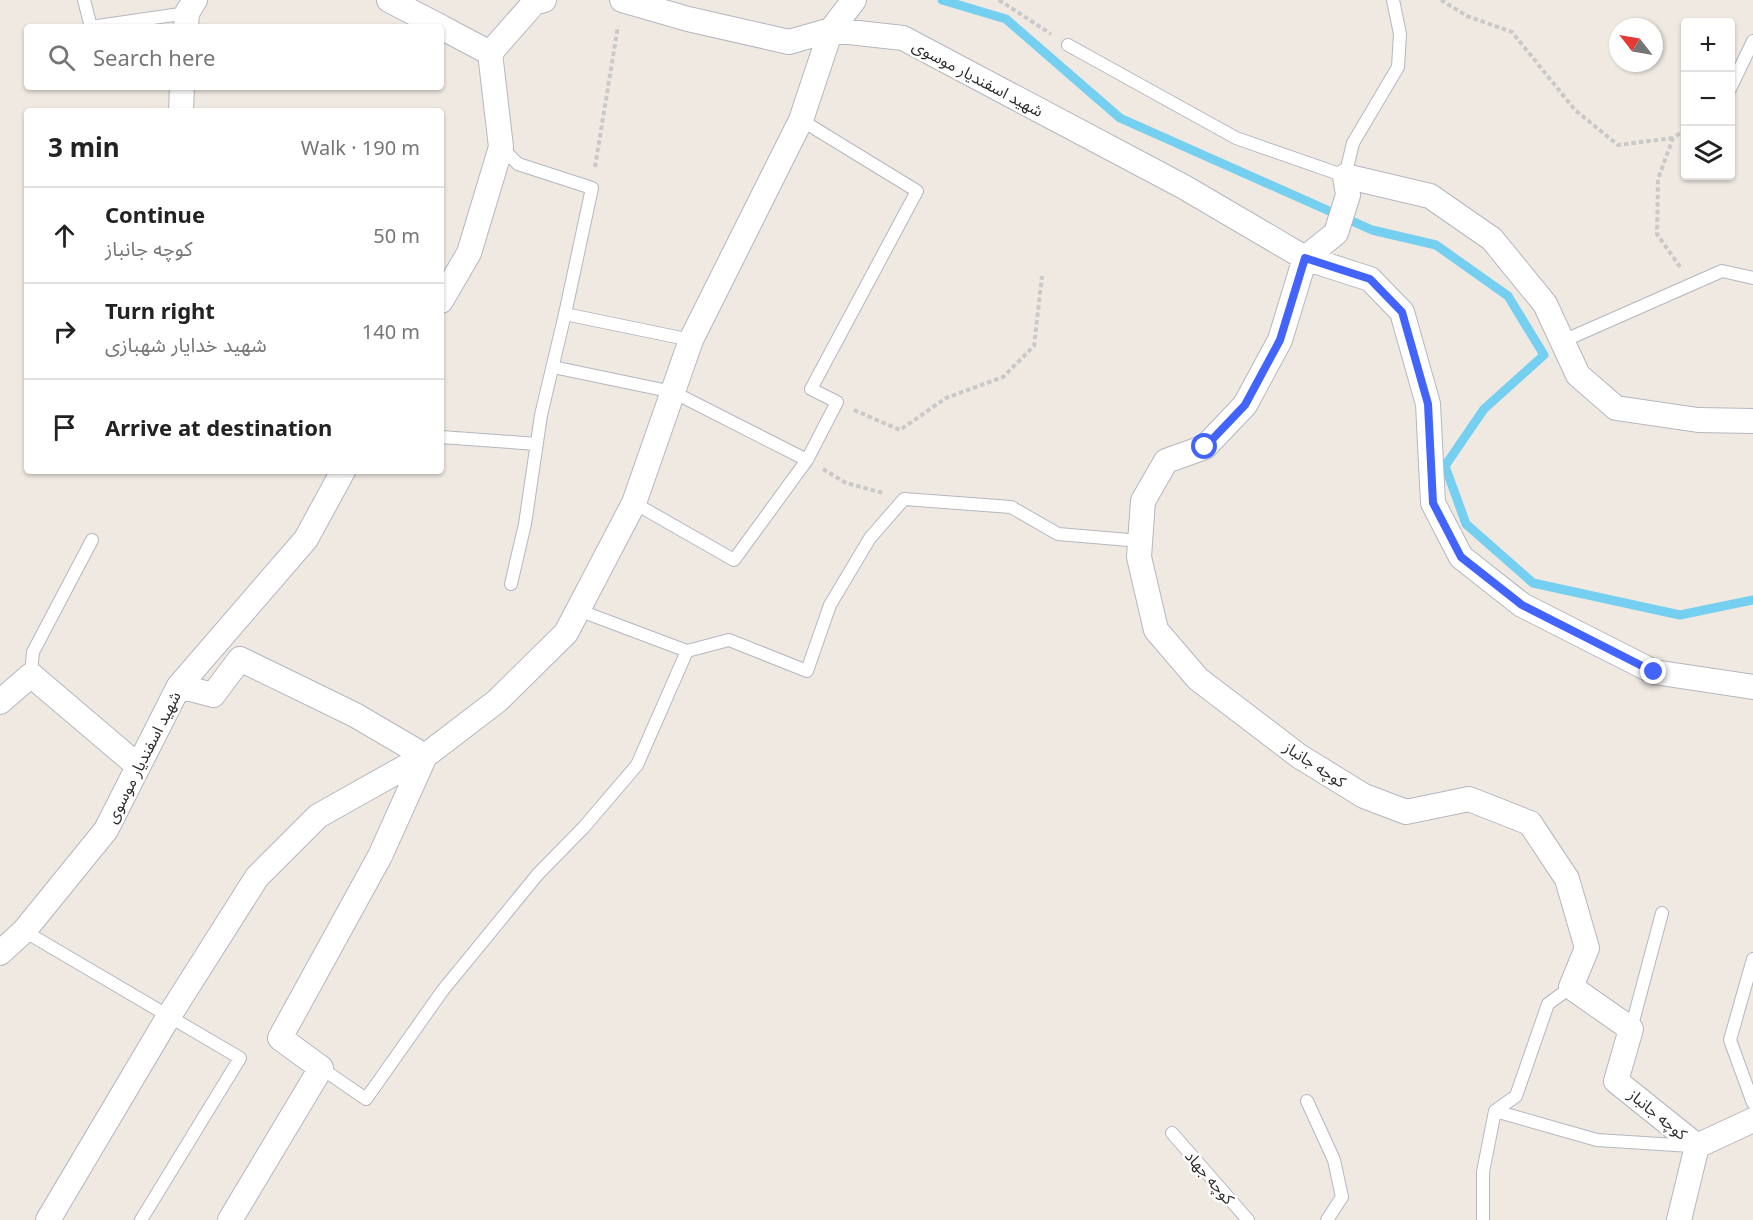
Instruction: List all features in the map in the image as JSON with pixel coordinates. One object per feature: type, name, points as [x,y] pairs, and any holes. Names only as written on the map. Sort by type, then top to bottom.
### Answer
[{"type":"street","points":[[389,0],[435,24]]},
{"type":"street","points":[[444,296],[469,253],[501,147],[490,52],[534,3],[544,0]]},
{"type":"street","name":"شهید اسفندیار موسوی","points":[[622,0],[688,19],[789,42],[831,30],[903,38],[1185,187],[1305,258],[1370,279],[1402,312],[1428,404],[1433,503],[1461,557],[1522,605],[1654,672],[1753,687]]},
{"type":"street","points":[[48,1220],[169,1016],[257,877],[318,816],[424,756],[497,700],[566,633],[634,503],[691,340],[801,120],[831,30],[854,0]]},
{"type":"street","points":[[444,29],[490,52]]},
{"type":"street","points":[[181,108],[182,90]]},
{"type":"street","points":[[1305,258],[1336,233],[1347,185],[1430,196],[1492,239],[1545,303],[1578,375],[1616,408],[1698,420],[1753,421]]},
{"type":"street","name":"کوچه جانباز","points":[[1305,258],[1280,340],[1245,405],[1205,447],[1166,461],[1143,501],[1139,557],[1156,630],[1198,679],[1299,756],[1364,796],[1406,812],[1469,799],[1530,823],[1567,879],[1587,948],[1571,987]]},
{"type":"street","name":"شهید اسفندیار موسوی","points":[[0,952],[24,931],[105,830],[179,686],[306,539],[341,474]]},
{"type":"street","points":[[179,686],[213,695],[240,659],[355,715],[424,756]]},
{"type":"street","points":[[0,702],[31,675],[138,766]]},
{"type":"street","points":[[230,1220],[321,1068],[280,1038],[380,856],[424,756]]},
{"type":"street","points":[[1571,987],[1631,1029]]},
{"type":"street","name":"کوچه جانباز","points":[[1631,1029],[1616,1081],[1697,1146]]},
{"type":"street","points":[[1679,1220],[1697,1146],[1753,1120]]},
{"type":"lane","points":[[84,0],[90,24]]},
{"type":"lane","points":[[1068,45],[1236,138],[1347,185],[1353,143],[1398,67],[1400,34],[1393,0]]},
{"type":"lane","points":[[112,24],[189,13]]},
{"type":"lane","points":[[1735,80],[1753,41]]},
{"type":"lane","points":[[634,503],[734,560],[807,460],[837,402],[811,389],[917,191],[801,120]]},
{"type":"lane","points":[[501,147],[518,164],[592,188],[541,415],[525,524],[511,584]]},
{"type":"lane","points":[[1563,342],[1722,272],[1753,278]]},
{"type":"lane","points":[[565,314],[691,340]]},
{"type":"lane","points":[[553,367],[673,392],[807,460]]},
{"type":"lane","points":[[444,437],[537,444]]},
{"type":"lane","points":[[578,610],[687,651],[729,640],[807,671],[830,605],[870,538],[904,499],[1011,507],[1058,534],[1141,541]]},
{"type":"lane","points":[[31,675],[33,652],[92,540]]},
{"type":"lane","points":[[321,1068],[366,1099],[443,990],[538,874],[584,827],[637,765],[687,651]]},
{"type":"lane","points":[[1631,1029],[1662,913]]},
{"type":"lane","points":[[24,931],[240,1058],[141,1220]]},
{"type":"lane","points":[[1753,959],[1730,1040],[1753,1103]]},
{"type":"lane","points":[[1483,1220],[1484,1172],[1495,1111],[1516,1096],[1548,1004],[1571,987]]},
{"type":"lane","points":[[1307,1101],[1334,1160],[1342,1197],[1326,1220]]},
{"type":"lane","points":[[1495,1111],[1597,1140],[1697,1146]]},
{"type":"lane","name":"کوچه جهاد","points":[[1172,1133],[1248,1220]]},
{"type":"path","points":[[592,188],[622,0]]},
{"type":"path","points":[[999,0],[1068,45]]},
{"type":"path","points":[[1441,0],[1467,16],[1512,32],[1575,111],[1618,145],[1673,138],[1681,132]]},
{"type":"path","points":[[1673,138],[1658,179],[1657,234],[1692,284]]},
{"type":"path","points":[[837,402],[900,430],[946,398],[1003,377],[1034,346],[1042,276]]},
{"type":"path","points":[[807,460],[846,483],[904,499]]},
{"type":"waterway","points":[[942,0],[1006,19],[1120,118],[1372,230],[1436,245],[1508,296],[1544,355],[1484,409],[1445,466],[1466,524],[1533,583],[1680,615],[1753,600]]},
{"type":"route","points":[[1205,447],[1245,405],[1280,340],[1305,258],[1370,279],[1402,312],[1428,404],[1433,503],[1461,557],[1522,605],[1654,672]]}]
